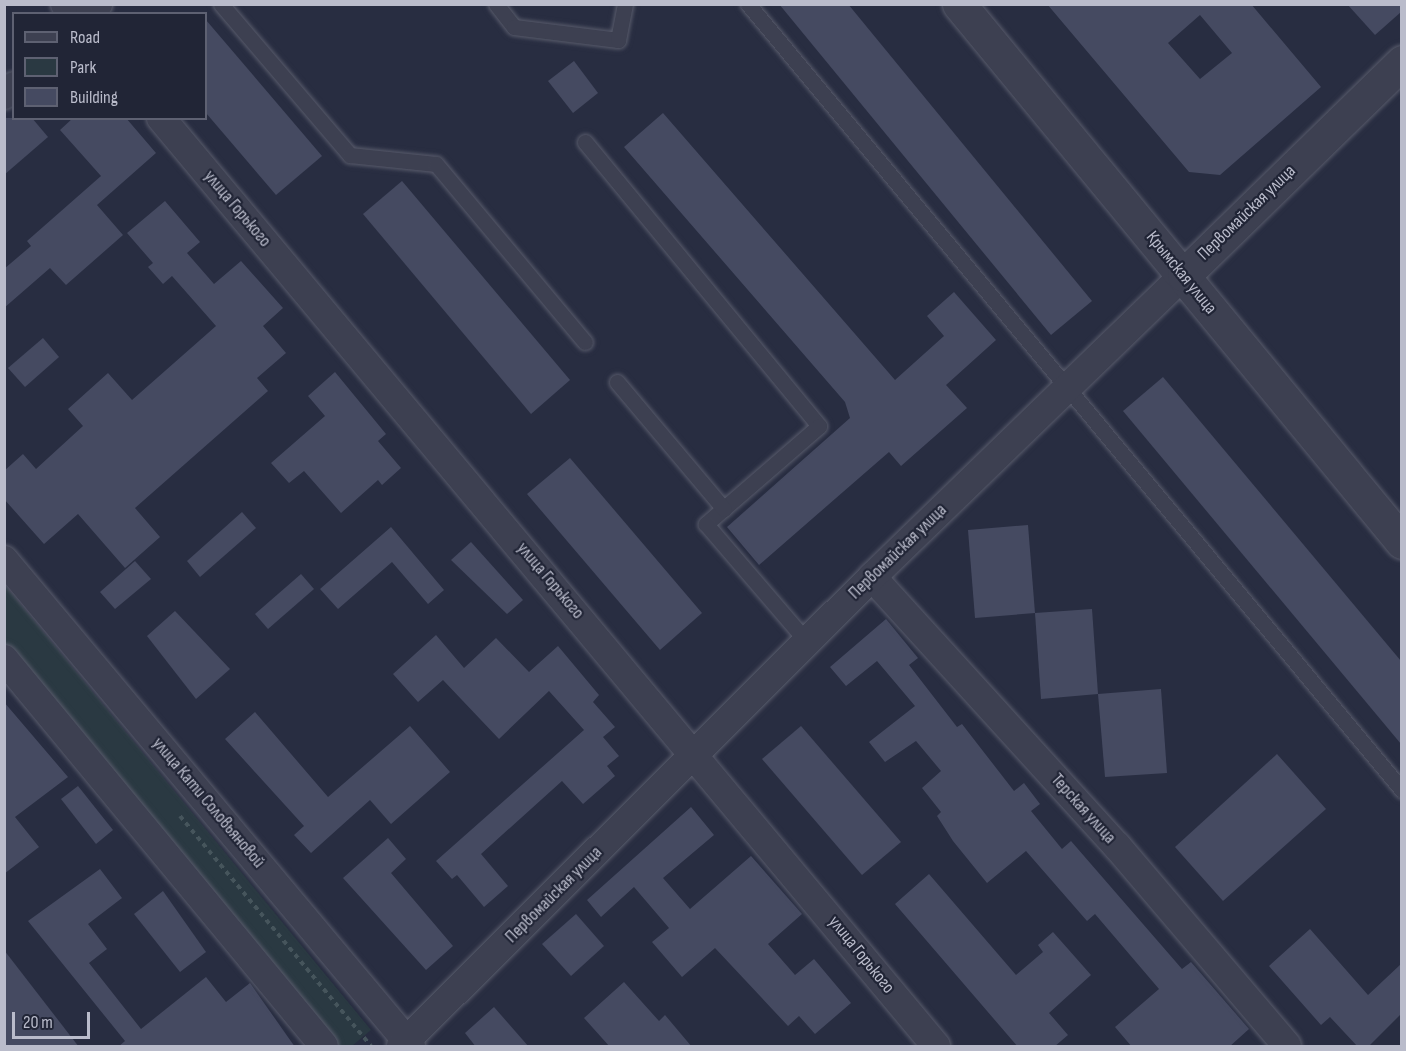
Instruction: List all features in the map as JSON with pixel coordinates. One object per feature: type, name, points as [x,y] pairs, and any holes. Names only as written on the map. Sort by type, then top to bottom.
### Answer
[{"type":"street","name":"Крымская улица","points":[[959,4],[1184,275],[1401,542]]},
{"type":"street","name":"Первомайская улица","points":[[406,1045],[872,577],[1401,62]]},
{"type":"street","name":"улица Горького","points":[[163,120],[696,754],[936,1047]]},
{"type":"street","name":"улица Кати Соловьяновой","points":[[4,560],[406,1045]]},
{"type":"street","name":"Терская улица","points":[[872,577],[1117,846],[1287,1047]]},
{"type":"street","points":[[4,659],[324,1047]]},
{"type":"lane","points":[[222,4],[350,154],[436,164],[585,342]]},
{"type":"lane","points":[[496,4],[514,27],[618,40],[625,4]]},
{"type":"lane","points":[[748,4],[1401,790]]},
{"type":"lane","points":[[585,142],[819,426],[706,524],[807,642]]},
{"type":"lane","points":[[617,382],[724,509]]},
{"type":"path","points":[[178,814],[371,1047]]},
{"type":"green space","points":[[4,584],[371,1030],[352,1046],[339,1046],[5,643]]},
{"type":"building","points":[[779,4],[848,4],[1092,301],[1051,335]]},
{"type":"building","points":[[1047,4],[1251,4],[1321,87],[1220,175],[1189,172]],"holes":[[[1200,15],[1232,53],[1200,79],[1168,43]]]},
{"type":"building","points":[[1347,4],[1401,4],[1401,12],[1375,35]]},
{"type":"building","points":[[207,21],[322,156],[276,195],[207,114]]},
{"type":"building","points":[[574,61],[598,93],[573,113],[548,81]]},
{"type":"building","points":[[663,113],[895,380],[944,336],[927,316],[954,292],[996,340],[946,385],[967,408],[901,466],[889,452],[759,565],[727,527],[850,418],[845,402],[624,147]]},
{"type":"building","points":[[4,118],[34,120],[48,137],[4,175]]},
{"type":"building","points":[[71,120],[128,120],[156,153],[97,205],[123,235],[66,285],[50,268],[4,308],[4,269],[31,246],[27,241],[101,176],[60,130]]},
{"type":"building","points":[[402,181],[570,380],[531,414],[363,214]]},
{"type":"building","points":[[165,201],[200,242],[187,253],[214,284],[241,261],[283,308],[263,326],[286,353],[257,378],[268,391],[135,508],[160,537],[125,568],[78,514],[44,544],[4,499],[4,471],[23,454],[36,469],[83,426],[68,409],[108,373],[132,400],[216,326],[172,276],[163,284],[148,267],[153,263],[127,233]]},
{"type":"building","points":[[43,338],[59,357],[25,387],[8,368]]},
{"type":"building","points":[[335,372],[386,434],[378,441],[401,468],[382,485],[378,480],[341,513],[304,471],[289,483],[271,463],[325,416],[308,396]]},
{"type":"building","points":[[1163,377],[1401,661],[1401,744],[1123,411]]},
{"type":"building","points":[[570,458],[702,613],[660,650],[527,494]]},
{"type":"building","points":[[242,512],[256,528],[200,577],[187,561]]},
{"type":"building","points":[[1028,525],[1035,613],[975,618],[968,530]]},
{"type":"building","points":[[391,527],[444,590],[428,604],[392,562],[338,609],[320,589]]},
{"type":"building","points":[[471,542],[523,600],[507,614],[451,560]]},
{"type":"building","points":[[135,561],[151,579],[115,609],[100,592]]},
{"type":"building","points":[[301,574],[314,589],[268,629],[255,614]]},
{"type":"building","points":[[1092,609],[1098,694],[1041,699],[1035,613]]},
{"type":"building","points":[[175,611],[230,669],[196,699],[147,636]]},
{"type":"building","points":[[886,619],[918,658],[909,665],[957,727],[962,724],[1014,791],[1024,783],[1040,804],[1031,811],[1062,849],[1071,841],[1182,969],[1191,962],[1249,1029],[1229,1047],[1132,1047],[1115,1027],[1159,989],[1095,914],[1087,921],[1026,851],[987,883],[953,841],[937,816],[941,812],[922,788],[941,771],[916,741],[885,762],[869,742],[915,706],[877,661],[846,686],[830,667]]},
{"type":"building","points":[[436,635],[464,668],[496,638],[529,672],[558,646],[599,695],[593,702],[615,727],[603,737],[619,756],[607,766],[615,776],[583,804],[562,781],[481,854],[508,886],[484,907],[457,875],[452,879],[436,861],[584,730],[549,691],[499,739],[443,680],[418,702],[393,674]]},
{"type":"building","points":[[1161,689],[1167,773],[1105,777],[1098,694]]},
{"type":"building","points":[[4,702],[68,777],[15,817],[39,847],[4,874]]},
{"type":"building","points":[[255,712],[328,797],[410,726],[450,772],[391,824],[370,800],[311,853],[294,835],[304,826],[225,739]]},
{"type":"building","points":[[801,726],[901,842],[862,875],[762,759]]},
{"type":"building","points":[[1277,754],[1326,809],[1223,901],[1175,847]]},
{"type":"building","points":[[78,786],[113,830],[96,844],[61,799]]},
{"type":"building","points":[[691,807],[714,835],[663,878],[690,909],[751,856],[802,914],[768,944],[795,975],[814,959],[851,1003],[815,1034],[799,1016],[788,1026],[715,948],[682,977],[652,942],[669,928],[634,887],[601,917],[587,900]]},
{"type":"building","points":[[388,838],[406,859],[391,873],[453,946],[426,970],[343,878]]},
{"type":"building","points":[[100,869],[122,898],[88,924],[107,949],[89,963],[141,1029],[206,977],[226,1002],[250,983],[295,1047],[118,1047],[125,1041],[28,921]]},
{"type":"building","points":[[929,874],[1016,975],[1043,952],[1038,945],[1053,932],[1091,975],[1049,1013],[1068,1035],[1054,1047],[1018,1047],[895,904]]},
{"type":"building","points":[[163,891],[206,952],[180,972],[134,914]]},
{"type":"building","points":[[576,914],[604,946],[571,976],[542,944]]},
{"type":"building","points":[[1310,929],[1368,995],[1401,964],[1401,1014],[1368,1047],[1358,1047],[1330,1017],[1321,1025],[1269,966]]},
{"type":"building","points":[[4,950],[79,1047],[4,1047]]},
{"type":"building","points":[[624,982],[659,1021],[665,1015],[692,1047],[610,1047],[584,1018]]},
{"type":"building","points":[[494,1007],[529,1047],[476,1047],[465,1033]]}]
